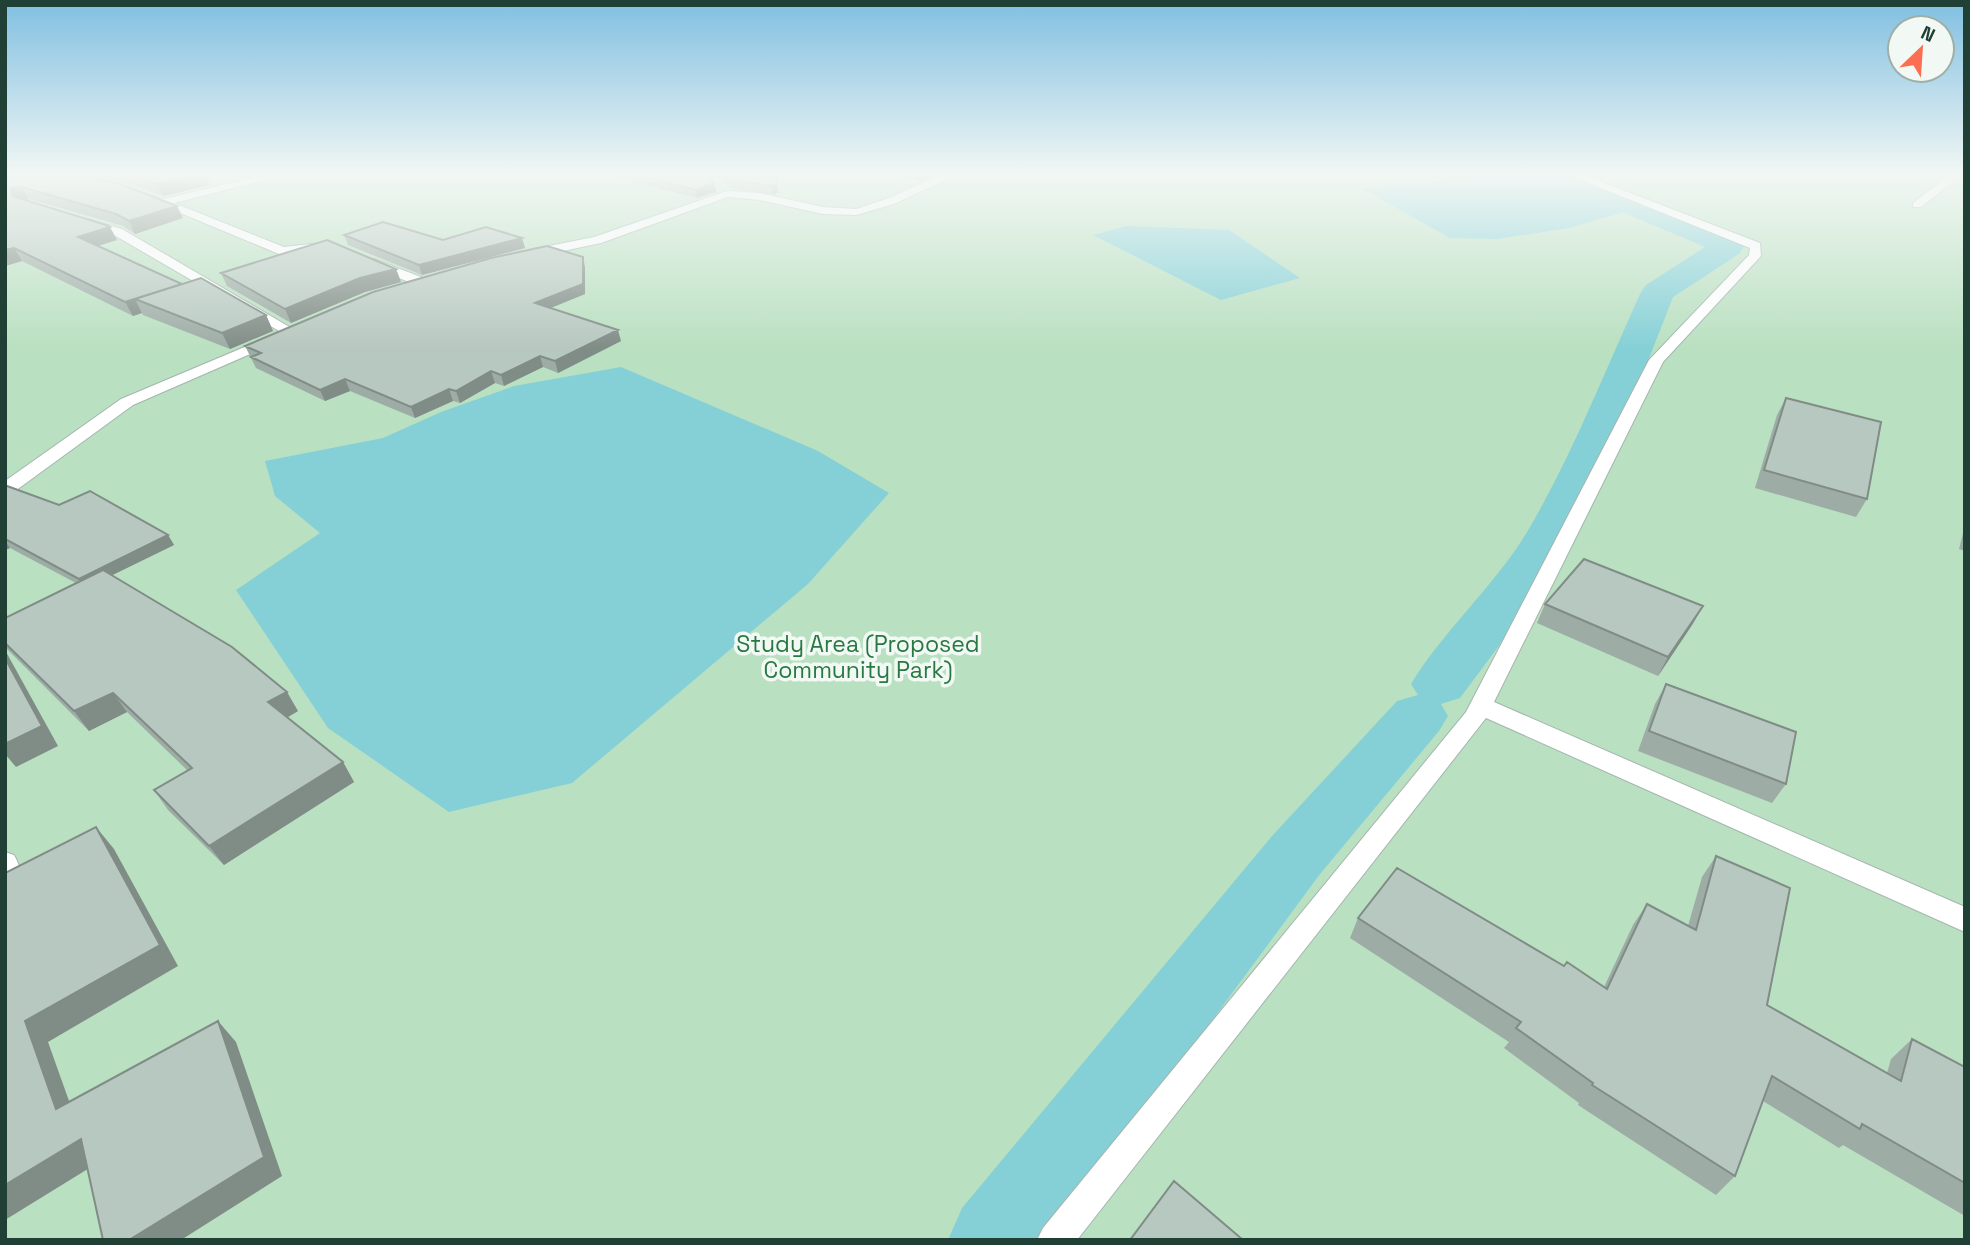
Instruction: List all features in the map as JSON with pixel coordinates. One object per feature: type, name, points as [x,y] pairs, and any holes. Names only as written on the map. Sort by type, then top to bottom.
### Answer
[{"type":"street","points":[[5,490],[127,402],[297,329],[118,232]]},
{"type":"street","points":[[235,232],[283,251],[333,246]]},
{"type":"street","points":[[517,256],[597,240],[619,232]]},
{"type":"street","points":[[1055,1240],[1475,717],[1656,360],[1755,256],[1756,246],[1720,232]]},
{"type":"street","points":[[358,256],[427,281],[396,290]]},
{"type":"street","points":[[1481,706],[1965,920]]},
{"type":"street","points":[[5,863],[9,888],[5,891]]},
{"type":"green space","name":"Study Area (Proposed Community Park)","points":[[5,232],[1965,232],[1965,1240],[5,1240]]},
{"type":"water","points":[[1104,232],[1232,232],[1300,278],[1221,300],[1093,235]]},
{"type":"water","points":[[1439,232],[1542,232],[1497,239],[1450,238]]},
{"type":"water","points":[[621,367],[818,451],[889,493],[808,584],[572,783],[449,812],[328,728],[236,590],[320,533],[275,496],[265,461],[383,438],[441,412],[514,386]]},
{"type":"building","points":[[5,232],[94,232],[78,237],[182,284],[125,302],[14,248],[5,250]]},
{"type":"building","points":[[353,232],[417,232],[443,240],[469,232],[503,232],[522,238],[419,265],[344,235]]},
{"type":"building","points":[[327,240],[396,269],[360,278],[285,309],[221,273]]},
{"type":"building","points":[[547,246],[583,257],[583,284],[535,303],[618,330],[555,361],[540,356],[501,375],[491,371],[456,391],[449,389],[411,407],[345,379],[320,390],[251,357],[261,353],[245,346],[373,292],[491,258]]},
{"type":"building","points":[[201,278],[266,315],[222,333],[135,299]]},
{"type":"building","points":[[1786,398],[1881,422],[1867,499],[1764,470]]},
{"type":"building","points":[[7,486],[59,505],[90,491],[168,535],[79,579],[5,539]]},
{"type":"building","points":[[1584,559],[1703,606],[1668,657],[1545,604]]},
{"type":"building","points":[[103,570],[232,647],[287,692],[268,702],[343,762],[209,846],[154,790],[192,768],[113,693],[74,711],[5,643],[5,618]]},
{"type":"building","points":[[5,658],[42,726],[5,744]]},
{"type":"building","points":[[1666,684],[1796,732],[1786,784],[1649,731]]},
{"type":"building","points":[[96,827],[160,945],[25,1021],[56,1109],[218,1021],[264,1157],[129,1240],[103,1240],[81,1139],[5,1185],[5,873]]},
{"type":"building","points":[[1716,856],[1790,888],[1767,1005],[1901,1081],[1912,1039],[1965,1067],[1965,1183],[1862,1124],[1860,1129],[1772,1076],[1735,1176],[1592,1085],[1593,1083],[1516,1028],[1521,1022],[1358,918],[1397,868],[1564,966],[1567,962],[1607,989],[1647,904],[1696,930]]},
{"type":"building","points":[[1174,1181],[1243,1240],[1130,1240]]},
{"type":"waterway","points":[[1440,684],[1494,615],[1552,531],[1589,456],[1658,292],[1728,247],[1700,232]]},
{"type":"waterway","points":[[994,1240],[1296,855],[1418,716]]}]
